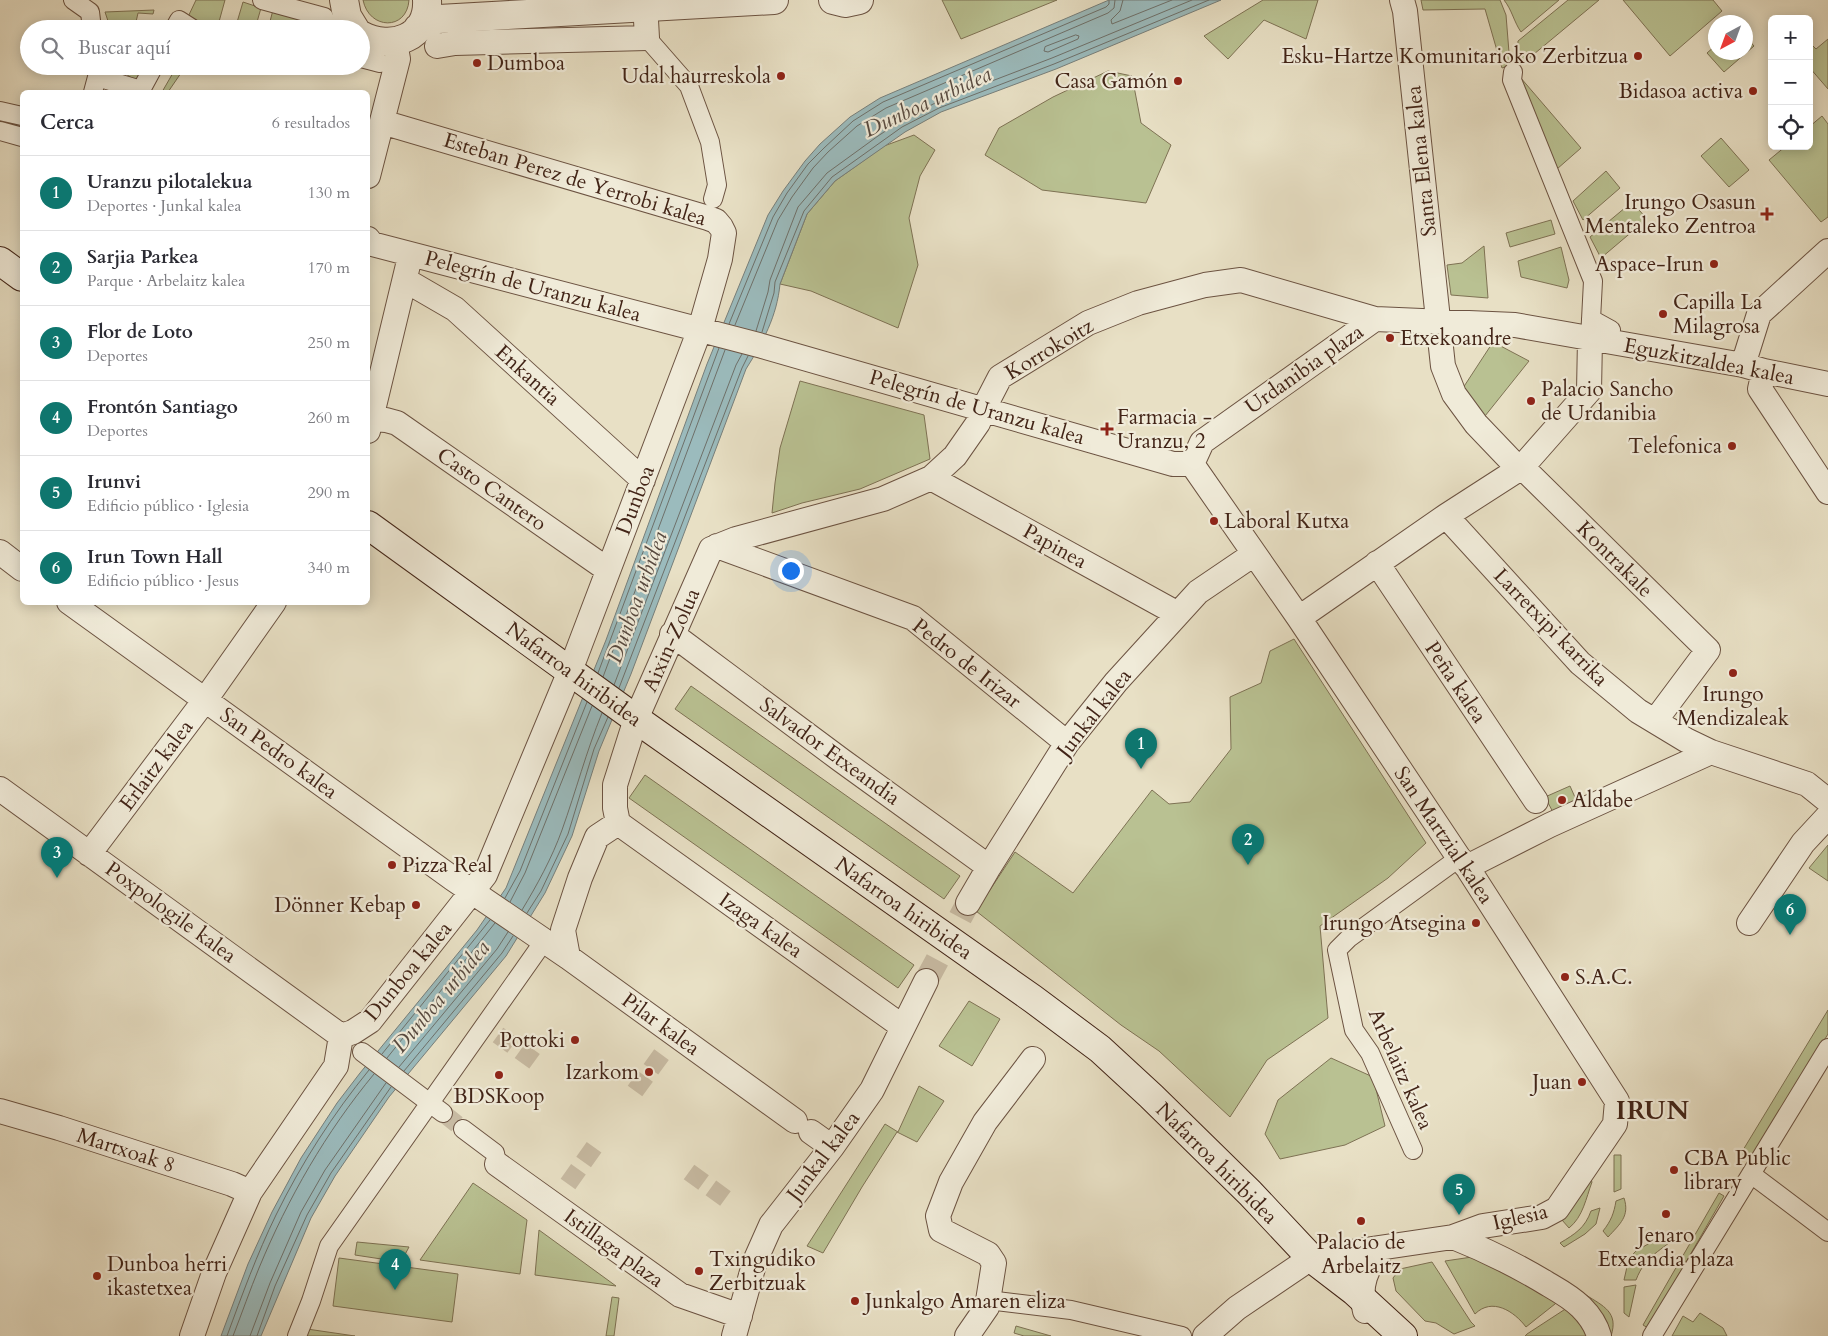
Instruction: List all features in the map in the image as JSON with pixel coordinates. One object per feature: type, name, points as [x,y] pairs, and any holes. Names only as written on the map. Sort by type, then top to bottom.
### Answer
[{"type":"main road","points":[[370,40],[383,43],[388,52],[418,28],[425,16],[427,0]]},
{"type":"main road","points":[[418,28],[439,19],[774,0]]},
{"type":"main road","points":[[0,261],[20,276]]},
{"type":"main road","name":"Nafarroa hiribidea","points":[[370,525],[636,719],[1033,999],[1100,1049],[1250,1193],[1311,1258],[1362,1298],[1403,1336]]},
{"type":"main road","points":[[1311,1258],[1377,1330]]},
{"type":"street","points":[[74,0],[90,12],[91,20]]},
{"type":"street","points":[[262,0],[308,6],[325,20]]},
{"type":"street","name":"Santa Elena kalea","points":[[1405,4],[1438,322]]},
{"type":"street","points":[[438,46],[455,43],[647,29],[689,86],[710,142],[717,185],[713,199]]},
{"type":"street","points":[[370,56],[388,52],[398,59],[370,168]]},
{"type":"street","points":[[1299,618],[1446,516],[1520,468],[1590,391],[1590,329],[1593,281],[1512,80],[1513,72]]},
{"type":"street","points":[[95,79],[142,90],[150,75]]},
{"type":"street","points":[[0,111],[20,116]]},
{"type":"street","name":"Esteban Perez de Yerrobi kalea","points":[[382,122],[716,221],[724,233],[707,331]]},
{"type":"street","points":[[0,131],[20,136]]},
{"type":"street","name":"Pelegrín de Uranzu kalea","points":[[370,242],[372,244],[762,346],[984,408],[1173,464],[1192,464]]},
{"type":"street","points":[[1828,251],[1759,314],[1754,368],[1760,389],[1828,492]]},
{"type":"street","points":[[370,421],[411,254]]},
{"type":"street","name":"Enkantia","points":[[405,280],[455,309],[643,480]]},
{"type":"street","name":"Korrokoitz","points":[[717,546],[883,499],[931,478],[955,456],[978,423],[1000,377],[1088,323],[1138,303],[1205,285],[1241,280],[1375,320]]},
{"type":"street","name":"Urdanibia plaza","points":[[1192,464],[1202,442],[1375,320],[1438,322]]},
{"type":"street","points":[[1438,322],[1443,366],[1454,394],[1476,424],[1520,468]]},
{"type":"street","name":"Eguzkitzaldea kalea","points":[[1438,322],[1590,329],[1828,384]]},
{"type":"street","points":[[1590,329],[1611,330]]},
{"type":"street","name":"Dunboa","points":[[570,671],[643,480],[707,331]]},
{"type":"street","name":"Casto Cantero","points":[[370,425],[386,420],[397,423],[608,570]]},
{"type":"street","points":[[1192,464],[1254,554]]},
{"type":"street","name":"Kontrakale","points":[[1520,468],[1708,650],[1655,721]]},
{"type":"street","name":"Papinea","points":[[931,478],[1178,614]]},
{"type":"street","name":"Larretxipi karrika","points":[[1446,516],[1580,663],[1638,711],[1711,752],[1807,784],[1828,801]]},
{"type":"street","name":"Aixin-Zolua","points":[[618,823],[615,808],[615,785],[636,719],[711,549],[717,546]]},
{"type":"street","name":"Pedro de Irizar","points":[[717,546],[914,618],[1067,743]]},
{"type":"street","points":[[0,552],[20,567]]},
{"type":"street","name":"Junkal kalea","points":[[968,903],[1067,743],[1116,682],[1198,592],[1254,554]]},
{"type":"street","name":"San Martzial kalea","points":[[1254,554],[1463,863],[1616,1101],[1614,1124]]},
{"type":"street","name":"Peña kalea","points":[[1377,563],[1536,801]]},
{"type":"street","name":"San Pedro kalea","points":[[73,605],[481,898],[535,934]]},
{"type":"street","name":"Erlaitz kalea","points":[[89,854],[205,700],[272,605]]},
{"type":"street","name":"Salvador Etxeandia","points":[[672,634],[989,867]]},
{"type":"street","name":"Dunboa kalea","points":[[192,1336],[214,1273],[250,1192],[336,1066],[341,1036],[353,1032],[370,1021],[481,898],[485,875],[570,671]]},
{"type":"street","points":[[1463,863],[1711,752]]},
{"type":"street","name":"Poxpologile kalea","points":[[0,789],[323,1021],[341,1036]]},
{"type":"street","points":[[1749,923],[1803,843],[1828,816]]},
{"type":"street","points":[[568,957],[564,930],[580,878],[597,837],[618,823]]},
{"type":"street","name":"Izaga kalea","points":[[618,823],[903,1026]]},
{"type":"street","name":"Arbelaitz kalea","points":[[1413,1150],[1370,1052],[1354,1030],[1337,950],[1349,938],[1463,863]]},
{"type":"street","points":[[297,1336],[329,1246],[436,1108],[492,1031],[535,934]]},
{"type":"street","name":"Pilar kalea","points":[[535,934],[832,1147]]},
{"type":"street","name":"Junkal kalea","points":[[737,1326],[755,1261],[771,1225],[832,1147],[872,1090],[926,981]]},
{"type":"street","points":[[1652,1336],[1828,1048]]},
{"type":"street","points":[[362,1052],[436,1108]]},
{"type":"street","points":[[967,1336],[984,1313],[994,1263],[988,1254],[940,1230],[938,1216],[951,1182],[985,1122],[1033,1059]]},
{"type":"street","name":"Martxoak 8","points":[[0,1111],[232,1184],[250,1192]]},
{"type":"street","name":"Iglesia","points":[[1205,1336],[1236,1308],[1311,1258],[1453,1237],[1483,1226],[1542,1217],[1556,1209],[1614,1124]]},
{"type":"street","points":[[463,1129],[495,1153],[496,1164]]},
{"type":"street","name":"Istillaga plaza","points":[[496,1164],[680,1295],[737,1326]]},
{"type":"street","points":[[1751,1174],[1828,1232]]},
{"type":"street","points":[[1453,1237],[1512,1262],[1571,1298],[1582,1307],[1591,1319],[1599,1336]]},
{"type":"street","points":[[1377,1330],[1366,1314],[1362,1298],[1363,1282],[1367,1269],[1374,1257],[1384,1248]]},
{"type":"street","points":[[988,1300],[1071,1310],[1182,1336]]},
{"type":"green space","points":[[196,0],[225,0],[219,20],[187,19]]},
{"type":"green space","points":[[363,0],[409,0],[407,10],[402,17],[395,22],[388,23],[372,17]]},
{"type":"green space","points":[[942,0],[1057,0],[961,39]]},
{"type":"green space","points":[[1263,0],[1318,0],[1306,39],[1264,20],[1228,59],[1204,36]]},
{"type":"green space","points":[[1421,0],[1500,0],[1506,15],[1510,65],[1502,68],[1485,9],[1423,10]]},
{"type":"green space","points":[[1504,0],[1559,0],[1521,32]]},
{"type":"green space","points":[[1568,0],[1599,0],[1516,69],[1518,41]]},
{"type":"green space","points":[[1623,0],[1713,0],[1722,11],[1717,15],[1708,15],[1708,23],[1670,56]]},
{"type":"green space","points":[[243,2],[261,8],[258,20],[238,20]]},
{"type":"green space","points":[[154,10],[153,14],[138,13],[136,20],[108,20],[105,12]]},
{"type":"green space","points":[[273,10],[307,20],[270,20]]},
{"type":"green space","points":[[1828,39],[1828,89],[1813,72],[1813,46],[1816,49]]},
{"type":"green space","points":[[1713,60],[1738,60],[1724,72]]},
{"type":"green space","points":[[1108,71],[1132,76],[1141,123],[1171,145],[1146,203],[1042,190],[985,155],[999,128],[1053,97]]},
{"type":"green space","points":[[127,75],[141,75],[137,82]]},
{"type":"green space","points":[[172,75],[180,75],[169,90],[163,90]]},
{"type":"green space","points":[[1520,77],[1581,148],[1557,169],[1517,81]]},
{"type":"green space","points":[[1822,116],[1828,124],[1828,217],[1821,222],[1769,160],[1781,150],[1813,150],[1813,124]]},
{"type":"green space","points":[[914,135],[935,150],[920,176],[909,218],[918,265],[898,328],[811,291],[780,284],[807,214],[835,181],[884,146]]},
{"type":"green space","points":[[1721,138],[1749,170],[1729,187],[1701,156]]},
{"type":"green space","points":[[1606,171],[1620,188],[1583,220],[1573,201]]},
{"type":"green space","points":[[1632,202],[1647,219],[1601,258],[1590,237]]},
{"type":"green space","points":[[1551,220],[1555,234],[1510,247],[1506,233]]},
{"type":"green space","points":[[1484,246],[1488,298],[1451,295],[1447,265],[1462,263]]},
{"type":"green space","points":[[1561,247],[1569,280],[1567,288],[1521,277],[1518,261]]},
{"type":"green space","points":[[1493,342],[1529,361],[1485,416],[1461,391]]},
{"type":"green space","points":[[800,381],[924,415],[930,459],[860,489],[802,503],[772,513],[780,448]]},
{"type":"green space","points":[[1294,639],[1426,843],[1388,878],[1320,926],[1328,1018],[1267,1060],[1230,1117],[1159,1051],[1121,1025],[976,911],[1015,852],[1073,893],[1152,790],[1169,804],[1190,802],[1231,749],[1230,697],[1261,683],[1270,651]]},
{"type":"green space","points":[[691,686],[960,876],[944,899],[675,709]]},
{"type":"green space","points":[[645,775],[914,965],[898,988],[629,798]]},
{"type":"green space","name":"Aldabe","points":[[1570,786],[1578,804],[1555,816],[1545,797]]},
{"type":"green space","points":[[1828,845],[1828,881],[1809,868]]},
{"type":"green space","points":[[969,1001],[1000,1019],[972,1066],[939,1046]]},
{"type":"green space","points":[[1828,1010],[1828,1034],[1750,1160],[1740,1155]]},
{"type":"green space","points":[[1331,1058],[1373,1077],[1385,1126],[1345,1145],[1280,1159],[1265,1134],[1278,1100]]},
{"type":"green space","points":[[919,1086],[944,1101],[917,1142],[897,1132],[823,1253],[807,1246],[885,1124],[898,1132]]},
{"type":"green space","points":[[1614,1155],[1621,1155],[1621,1189],[1614,1192]]},
{"type":"green space","points":[[1590,1178],[1592,1182],[1584,1207],[1574,1224],[1569,1228],[1562,1220]]},
{"type":"green space","points":[[473,1183],[527,1220],[520,1274],[420,1260]]},
{"type":"green space","points":[[1719,1193],[1724,1196],[1648,1328],[1643,1325]]},
{"type":"green space","points":[[1624,1198],[1626,1204],[1625,1215],[1620,1224],[1608,1237],[1603,1231],[1612,1217],[1616,1201]]},
{"type":"green space","points":[[1600,1208],[1596,1224],[1585,1234],[1564,1247],[1560,1243],[1579,1230],[1586,1222],[1591,1211]]},
{"type":"green space","points":[[539,1230],[616,1286],[535,1275]]},
{"type":"green space","points":[[1669,1232],[1679,1234],[1644,1264],[1636,1280],[1624,1280],[1629,1258],[1636,1251]]},
{"type":"green space","points":[[357,1242],[409,1247],[401,1262],[355,1255]]},
{"type":"green space","points":[[1472,1257],[1492,1263],[1560,1300],[1526,1327],[1509,1311],[1495,1306],[1482,1309],[1475,1314],[1445,1261]]},
{"type":"green space","points":[[339,1258],[458,1274],[452,1322],[333,1306]]},
{"type":"green space","points":[[1432,1262],[1475,1326],[1454,1334],[1436,1323],[1425,1321],[1396,1291],[1393,1278],[1400,1269]]},
{"type":"green space","points":[[1636,1285],[1629,1317],[1624,1313],[1624,1287]]},
{"type":"green space","points":[[1586,1295],[1603,1306],[1611,1315],[1613,1328],[1611,1336],[1606,1336],[1581,1298]]},
{"type":"green space","points":[[612,1297],[619,1298],[614,1336],[606,1336]]},
{"type":"green space","points":[[1570,1306],[1592,1336],[1525,1336],[1527,1334]]},
{"type":"green space","points":[[1700,1313],[1723,1328],[1727,1336],[1672,1336],[1683,1316],[1693,1322]]},
{"type":"green space","points":[[1016,1326],[1051,1336],[1024,1336],[1014,1333]]},
{"type":"green space","points":[[307,1329],[355,1336],[305,1336]]},
{"type":"water","name":"Dunboa urbidea","points":[[1109,0],[1221,0],[1056,69],[941,112],[905,132],[835,181],[807,214],[780,284],[772,318],[758,349],[746,369],[631,674],[599,751],[572,836],[545,893],[506,956],[389,1097],[335,1176],[311,1218],[261,1336],[221,1336],[248,1264],[272,1212],[301,1158],[337,1103],[477,930],[506,888],[606,640],[707,364],[768,215],[783,191],[820,144],[850,117],[880,98]]},
{"type":"tunnel","points":[[926,981],[968,903]]},
{"type":"tunnel","points":[[498,1035],[537,1063]]},
{"type":"tunnel","points":[[635,1091],[662,1054]]},
{"type":"tunnel","points":[[443,1113],[463,1129]]},
{"type":"tunnel","points":[[568,1184],[595,1146]]},
{"type":"tunnel","points":[[689,1172],[729,1201]]},
{"type":"place","name":"Esku-Hartze Komunitarioko Zerbitzua","points":[[1638,56]]},
{"type":"place","name":"Dumboa","points":[[477,63]]},
{"type":"place","name":"Udal haurreskola","points":[[781,76]]},
{"type":"place","name":"Casa Gamón","points":[[1178,81]]},
{"type":"place","name":"Bidasoa activa","points":[[1753,91]]},
{"type":"place","name":"Irungo Osasun Mentaleko Zentroa","points":[[1767,214]]},
{"type":"place","name":"Aspace-Irun","points":[[1714,264]]},
{"type":"place","name":"Capilla La Milagrosa","points":[[1663,314]]},
{"type":"place","name":"Etxekoandre","points":[[1390,338]]},
{"type":"place","name":"Palacio Sancho de Urdanibia","points":[[1531,401]]},
{"type":"place","name":"Farmacia - Uranzu, 2","points":[[1107,429]]},
{"type":"place","name":"Telefonica","points":[[1732,446]]},
{"type":"place","name":"Laboral Kutxa","points":[[1214,521]]},
{"type":"place","name":"Irungo Mendizaleak","points":[[1733,673]]},
{"type":"place","name":"Uranzu pilotalekua","points":[[1141,769]]},
{"type":"place","name":"Aldabe","points":[[1562,800]]},
{"type":"place","name":"Pizza Real","points":[[392,865]]},
{"type":"place","name":"Sarjia Parkea","points":[[1248,865]]},
{"type":"place","name":"Flor de Loto","points":[[57,878]]},
{"type":"place","name":"Dönner Kebap","points":[[416,905]]},
{"type":"place","name":"Irungo Atsegina","points":[[1476,923]]},
{"type":"place","name":"Irun Town Hall","points":[[1790,935]]},
{"type":"place","name":"S.A.C.","points":[[1565,977]]},
{"type":"place","name":"Pottoki","points":[[575,1040]]},
{"type":"place","name":"Izarkom","points":[[649,1072]]},
{"type":"place","name":"BDSKoop","points":[[499,1075]]},
{"type":"place","name":"Juan","points":[[1582,1082]]},
{"type":"place","name":"CBA Public library","points":[[1674,1170]]},
{"type":"place","name":"Jenaro Etxeandia plaza","points":[[1666,1214]]},
{"type":"place","name":"Irunvi","points":[[1459,1215]]},
{"type":"place","name":"Palacio de Arbelaitz","points":[[1361,1221]]},
{"type":"place","name":"Txingudiko Zerbitzuak","points":[[699,1271]]},
{"type":"place","name":"Dunboa herri ikastetxea","points":[[97,1276]]},
{"type":"place","name":"Frontón Santiago","points":[[395,1290]]},
{"type":"place","name":"Junkalgo Amaren eliza","points":[[855,1301]]},
{"type":"district","name":"IRUN","points":[[1653,1110]]}]
